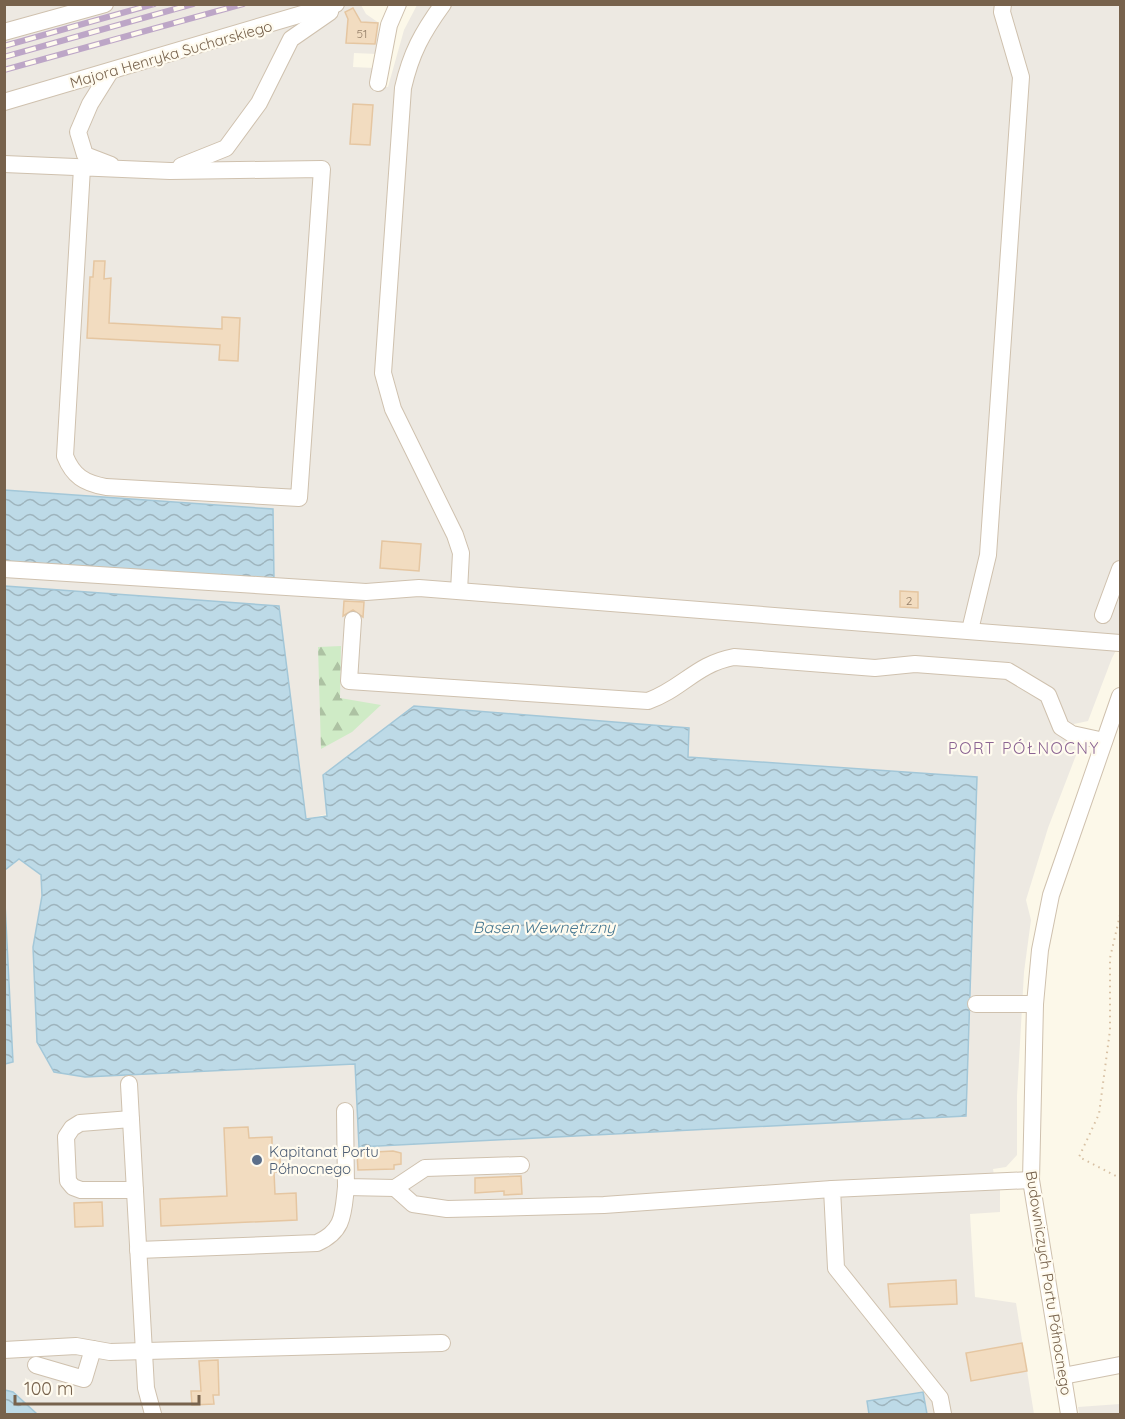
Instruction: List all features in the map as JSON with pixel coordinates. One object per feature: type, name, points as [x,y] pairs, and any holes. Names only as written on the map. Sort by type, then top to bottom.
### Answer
[{"type":"street","points":[[4,32],[105,4]]},
{"type":"street","points":[[170,171],[226,148],[259,103],[291,39],[338,4]]},
{"type":"street","name":"Majora Henryka Sucharskiego","points":[[4,102],[338,4]]},
{"type":"street","points":[[378,83],[389,25],[398,4]]},
{"type":"street","points":[[443,4],[410,56],[403,88],[383,373],[393,410],[461,553],[459,591]]},
{"type":"street","points":[[970,630],[988,555],[1021,77],[1002,12],[1003,4]]},
{"type":"street","points":[[110,72],[90,104],[78,132],[85,155],[120,169]]},
{"type":"street","points":[[4,164],[170,171],[322,169],[299,498],[90,484],[70,469],[65,456],[82,168]]},
{"type":"street","points":[[4,569],[366,592],[419,588],[1120,643]]},
{"type":"street","points":[[1103,615],[1120,569]]},
{"type":"street","points":[[353,620],[349,681],[648,701],[666,695],[713,661],[734,657],[875,668],[915,664],[1008,671],[1048,695],[1061,727],[1072,734],[1104,741]]},
{"type":"street","name":"Budowniczych Portu Północnego","points":[[1069,1414],[1031,1180],[1035,1004],[1040,951],[1051,895],[1104,741],[1119,706]]},
{"type":"street","points":[[976,1004],[1035,1004]]},
{"type":"street","points":[[129,1084],[146,1388],[153,1414]]},
{"type":"street","points":[[138,1250],[316,1243],[330,1237],[339,1227],[346,1187],[345,1111]]},
{"type":"street","points":[[131,1119],[80,1123],[72,1128],[66,1137],[68,1181],[73,1187],[81,1190],[135,1190]]},
{"type":"street","points":[[346,1187],[395,1188],[425,1168],[521,1165]]},
{"type":"street","points":[[395,1188],[413,1204],[447,1209],[604,1205],[832,1189],[1031,1180]]},
{"type":"street","points":[[832,1189],[837,1268],[940,1398],[943,1414]]},
{"type":"street","points":[[4,1350],[75,1346],[110,1352],[442,1343]]},
{"type":"street","points":[[36,1365],[84,1379],[93,1349]]},
{"type":"street","points":[[1063,1376],[1120,1365]]},
{"type":"path","points":[[1120,915],[1110,958],[1110,1030],[1099,1114],[1079,1157],[1120,1178]]},
{"type":"shaded area","name":"PORT PÓŁNOCNY","points":[[4,5],[361,5],[366,14],[379,23],[377,54],[354,53],[353,67],[374,68],[373,85],[388,87],[404,30],[417,5],[1120,5],[1120,643],[1088,721],[1074,724],[1071,739],[1078,750],[1048,828],[1026,900],[1031,920],[1024,972],[1017,1096],[1017,1155],[1006,1167],[993,1169],[995,1181],[1000,1187],[1000,1212],[970,1214],[975,1297],[1016,1303],[1034,1414],[37,1414],[13,1392],[5,1390],[4,1064],[13,1061],[4,870],[19,859],[41,875],[42,896],[33,947],[37,1042],[54,1072],[85,1077],[356,1064],[359,1147],[966,1116],[976,777],[687,757],[688,728],[306,819],[279,606],[5,586],[5,561],[274,579],[273,509],[5,490]]},
{"type":"shaded area","points":[[1120,1404],[1120,1414],[1079,1414],[1078,1407]]},
{"type":"green space","points":[[341,646],[340,698],[381,705],[352,732],[321,749],[318,647]]},
{"type":"water","points":[[4,490],[273,509],[274,580],[5,561]]},
{"type":"water","name":"Basen Wewnętrzny","points":[[5,586],[279,606],[306,819],[327,816],[323,775],[414,706],[689,728],[688,757],[977,777],[966,1116],[359,1147],[355,1064],[85,1077],[54,1072],[37,1042],[33,947],[42,896],[41,875],[19,859],[5,870]]},
{"type":"water","points":[[5,903],[13,1062],[4,1064]]},
{"type":"water","points":[[5,1390],[13,1392],[37,1414],[5,1414]]},
{"type":"water","points":[[923,1392],[927,1414],[869,1414],[867,1401]]},
{"type":"building","points":[[353,8],[361,22],[378,23],[375,44],[346,43],[348,19],[345,12]]},
{"type":"building","points":[[353,104],[373,105],[370,145],[350,144]]},
{"type":"building","points":[[94,261],[105,261],[104,279],[111,278],[109,323],[222,329],[222,317],[240,318],[238,361],[219,360],[220,345],[87,338],[90,277],[93,277]]},
{"type":"building","points":[[382,541],[421,544],[419,571],[380,568]]},
{"type":"building","points":[[900,591],[918,592],[918,608],[900,607]]},
{"type":"building","points":[[344,601],[364,602],[363,617],[353,610],[343,616]]},
{"type":"building","points":[[248,1127],[249,1138],[272,1137],[272,1147],[279,1147],[281,1172],[274,1172],[275,1194],[296,1193],[297,1220],[161,1226],[160,1199],[227,1196],[224,1128]]},
{"type":"building","points":[[393,1151],[401,1153],[401,1164],[394,1165],[394,1169],[358,1170],[357,1153]]},
{"type":"building","points":[[521,1176],[522,1194],[504,1195],[504,1191],[475,1193],[475,1178]]},
{"type":"building","points":[[102,1202],[103,1226],[75,1227],[74,1203]]},
{"type":"building","points":[[956,1280],[957,1304],[890,1307],[888,1284]]},
{"type":"building","points":[[1022,1343],[1027,1371],[971,1381],[966,1353]]},
{"type":"building","points":[[218,1360],[219,1395],[213,1395],[214,1404],[192,1405],[191,1391],[201,1391],[199,1361]]},
{"type":"railway","points":[[4,46],[154,4]]},
{"type":"railway","points":[[4,57],[193,4]]},
{"type":"railway","points":[[4,70],[243,4]]},
{"type":"place","name":"Kapitanat Portu Północnego","points":[[257,1160]]},
{"type":"district","name":"PORT PÓŁNOCNY","points":[[1024,748]]}]
